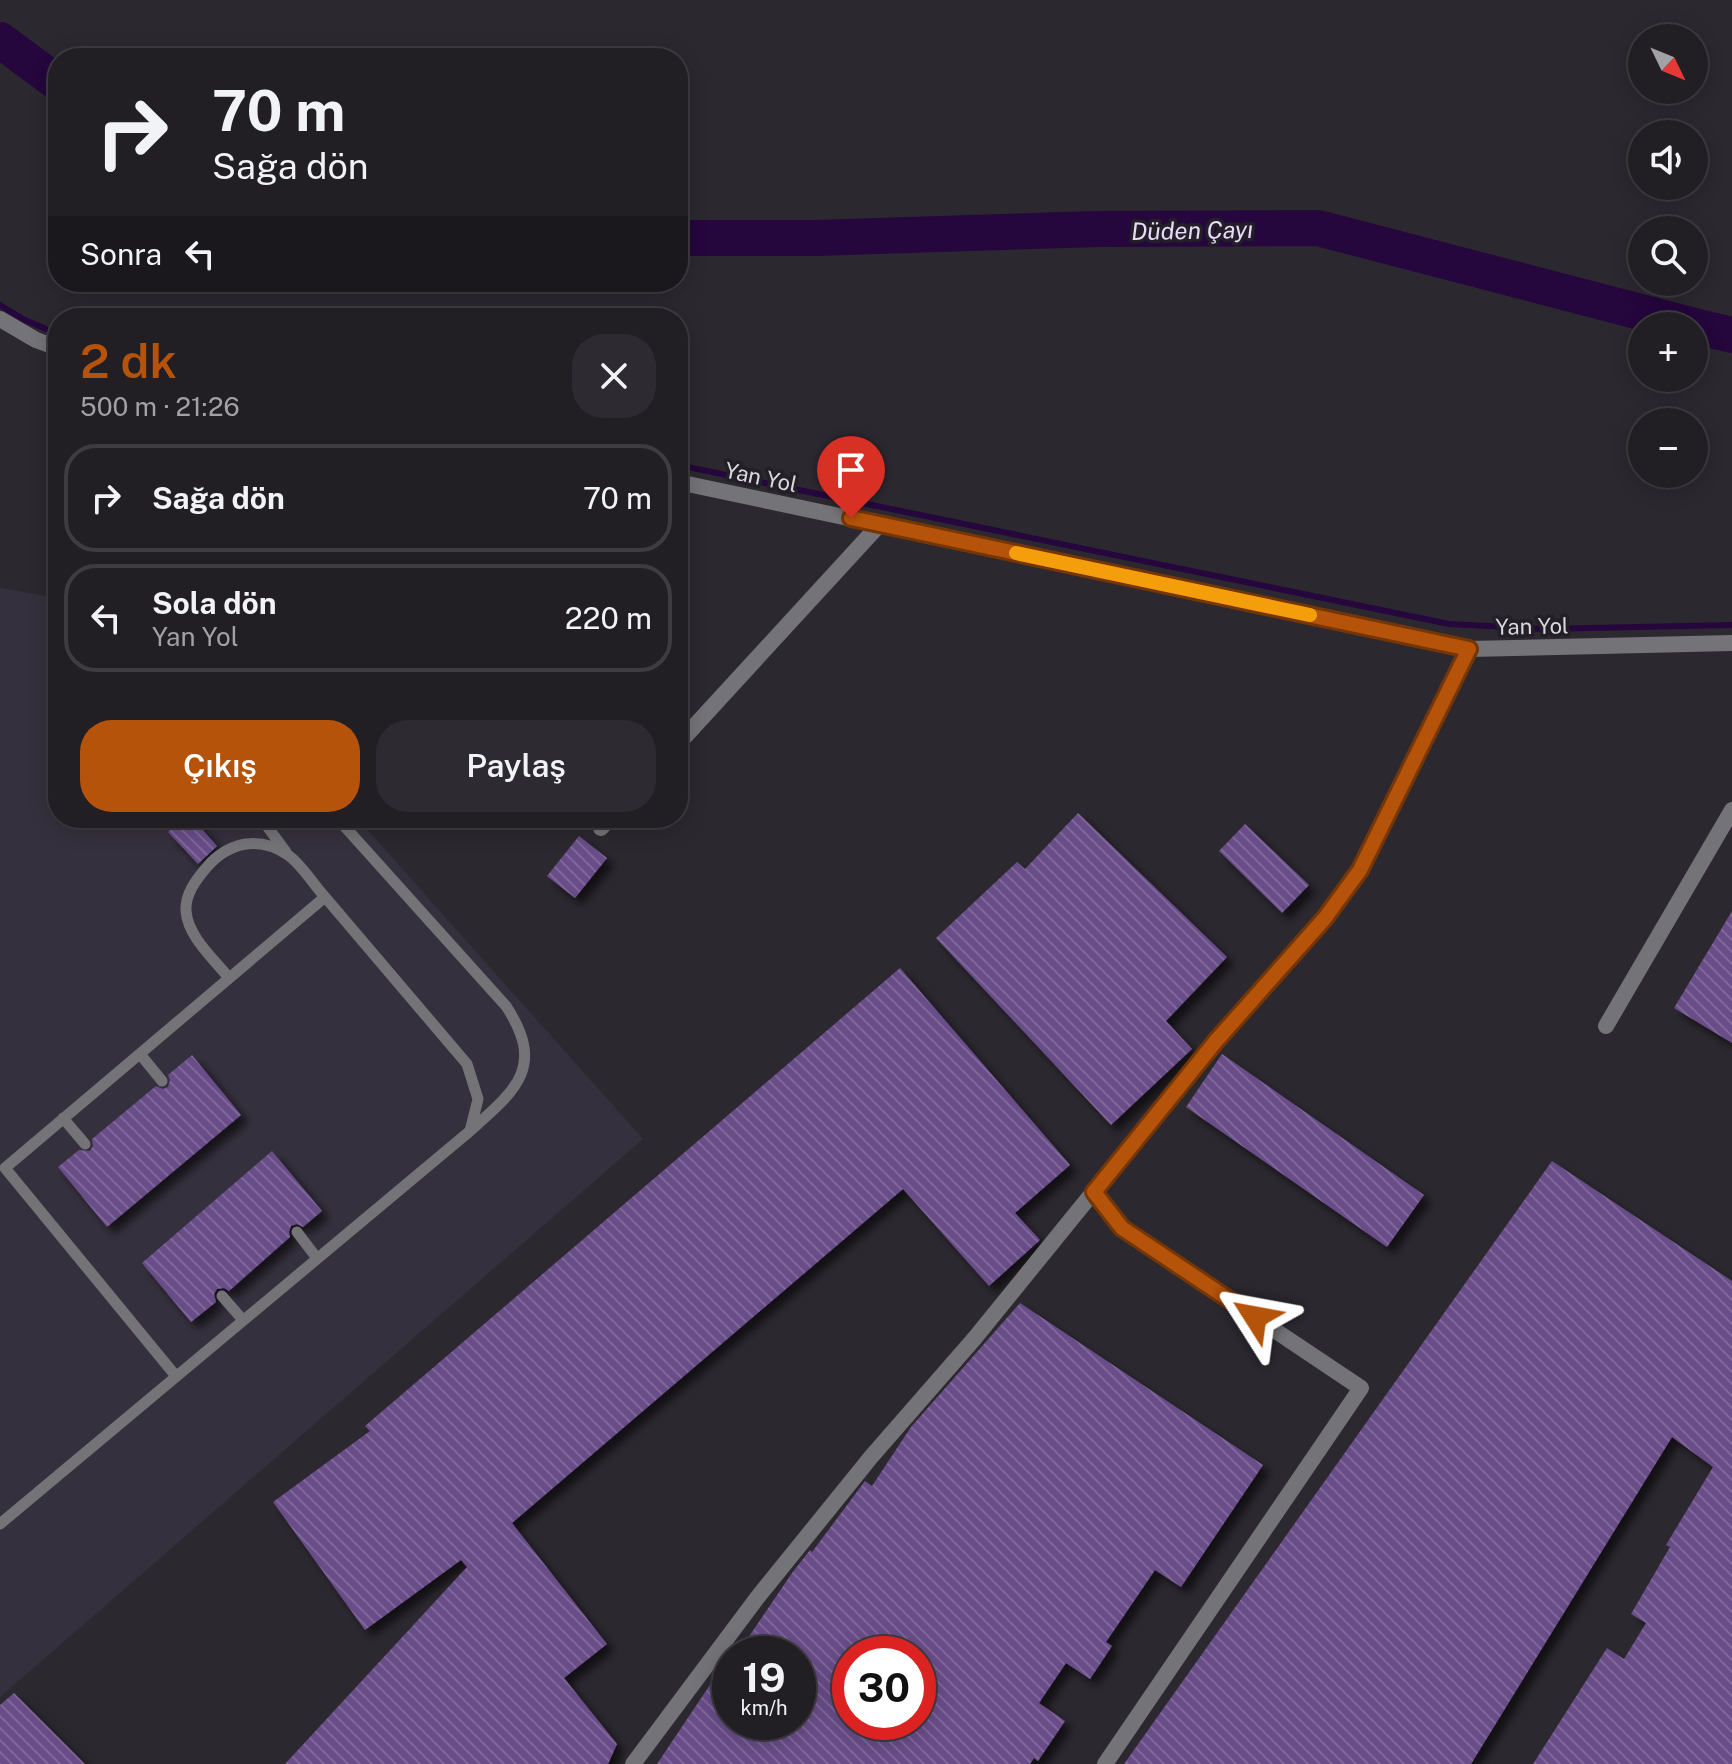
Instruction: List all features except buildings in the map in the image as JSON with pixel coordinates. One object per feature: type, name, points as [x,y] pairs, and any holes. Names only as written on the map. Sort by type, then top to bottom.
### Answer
[{"type":"street","points":[[0,319],[48,344]]},
{"type":"street","name":"Yan Yol","points":[[688,484],[1469,649],[1732,643]]},
{"type":"street","points":[[688,733],[880,524]]},
{"type":"street","points":[[633,1764],[766,1586],[1216,1041],[1325,918],[1360,870],[1469,649]]},
{"type":"street","points":[[1606,1026],[1732,810]]},
{"type":"street","points":[[1094,1192],[1122,1228],[1361,1388],[1105,1764]]},
{"type":"lane","points":[[268,828],[467,1064],[478,1099],[470,1131]]},
{"type":"lane","points":[[0,1524],[470,1131],[501,1103],[519,1080],[525,1053],[519,1027],[506,1006],[346,828]]},
{"type":"lane","points":[[229,978],[194,935],[186,911],[192,885],[214,859],[239,843],[264,843],[289,856]]},
{"type":"lane","points":[[175,1375],[2,1165],[63,1118],[325,897]]},
{"type":"lane","points":[[140,1054],[162,1081]]},
{"type":"lane","points":[[63,1118],[85,1144]]},
{"type":"lane","points":[[297,1232],[316,1257]]},
{"type":"lane","points":[[222,1296],[242,1319]]},
{"type":"shaded area","points":[[0,588],[48,596],[48,828],[366,828],[643,1139],[0,1697]]},
{"type":"waterway","name":"Düden Çayı","points":[[0,40],[48,76]]},
{"type":"waterway","name":"Düden Çayı","points":[[688,238],[815,238],[1097,229],[1318,228],[1640,312]]},
{"type":"waterway","points":[[0,305],[48,330]]},
{"type":"waterway","name":"Düden Çayı","points":[[1708,329],[1732,335]]},
{"type":"waterway","points":[[688,467],[1449,624],[1543,629],[1732,625]]},
{"type":"slow traffic","points":[[1016,553],[1310,615]]},
{"type":"route","points":[[851,518],[1469,649],[1360,870],[1325,918],[1216,1041],[1094,1192],[1122,1228],[1255,1317]]}]
